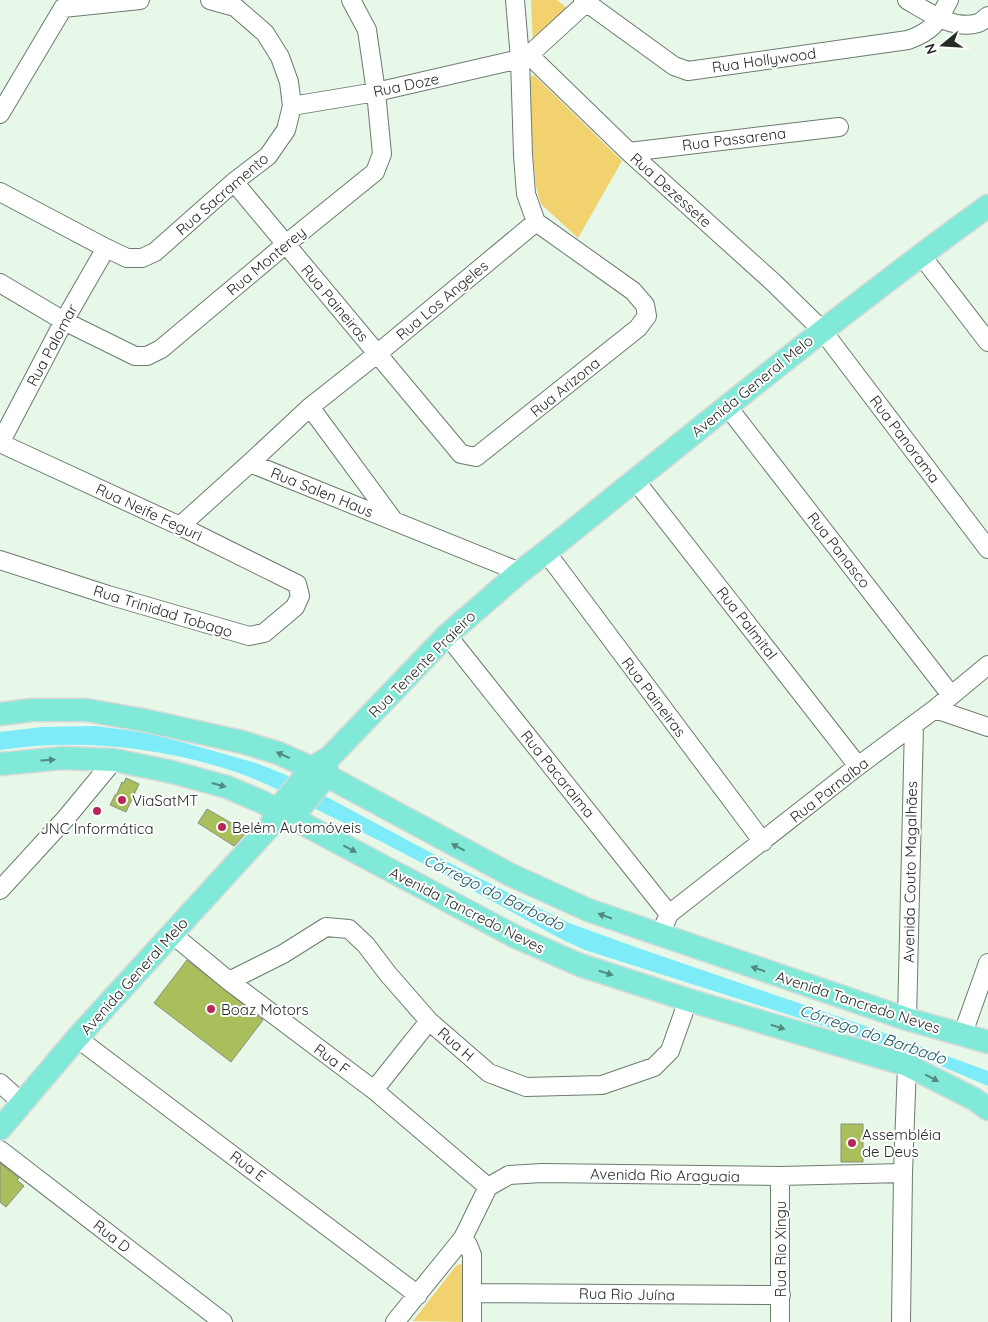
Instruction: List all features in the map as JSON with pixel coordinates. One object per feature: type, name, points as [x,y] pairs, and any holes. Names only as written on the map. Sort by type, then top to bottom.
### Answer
[{"type":"main road","name":"Avenida General Melo","points":[[520,572],[822,330],[988,206]]},
{"type":"main road","name":"Rua Tenente Praieiro","points":[[284,813],[318,773],[446,635],[520,572]]},
{"type":"main road","name":"Avenida Tancredo Neves","points":[[0,714],[32,710],[86,710],[143,720],[278,752],[509,874],[588,910],[907,1020],[988,1042]]},
{"type":"main road","name":"Avenida Tancredo Neves","points":[[0,764],[63,758],[114,760],[172,772],[226,787],[284,813],[516,937],[580,965],[688,1000],[907,1065],[974,1100],[988,1110]]},
{"type":"main road","name":"Avenida General Melo","points":[[0,1128],[77,1038],[284,813]]},
{"type":"street","points":[[0,114],[58,4],[140,0]]},
{"type":"street","name":"Rua Sacramento","points":[[0,192],[127,258],[142,258],[155,252],[234,182],[268,156],[286,130],[292,106],[289,82],[280,58],[265,34],[235,7],[210,0]]},
{"type":"street","name":"Rua Monterey","points":[[0,283],[64,320],[135,356],[148,356],[161,349],[375,172],[382,154],[376,92],[367,30],[351,0]]},
{"type":"street","points":[[516,0],[524,57],[523,155],[526,194],[536,222]]},
{"type":"street","points":[[907,0],[940,18],[964,24],[979,23],[988,16]]},
{"type":"street","name":"Rua Hollywood","points":[[586,1],[674,66],[688,71],[908,40],[925,34],[940,18],[949,0]]},
{"type":"street","points":[[524,57],[586,1]]},
{"type":"street","name":"Rua Doze","points":[[292,106],[376,92],[524,57]]},
{"type":"street","name":"Rua Dezessete","points":[[524,57],[774,282],[822,330]]},
{"type":"street","name":"Rua Passarena","points":[[629,152],[839,127]]},
{"type":"street","name":"Rua Paineiras","points":[[234,182],[377,354]]},
{"type":"street","name":"Rua Los Angeles","points":[[180,526],[310,407],[536,222]]},
{"type":"street","name":"Rua Arizona","points":[[377,354],[461,454],[476,457],[638,328],[647,316],[645,305],[632,291],[536,222]]},
{"type":"street","name":"Rua Palomar","points":[[0,443],[64,320],[106,248]]},
{"type":"street","points":[[921,255],[988,342]]},
{"type":"street","name":"Rua Panorama","points":[[822,330],[988,549]]},
{"type":"street","name":"Rua Panasco","points":[[727,406],[951,695]]},
{"type":"street","name":"Rua Salen Haus","points":[[310,407],[394,522]]},
{"type":"street","name":"Rua Neife Feguri","points":[[0,443],[180,526],[297,584]]},
{"type":"street","name":"Rua Salen Haus","points":[[250,463],[520,572]]},
{"type":"street","name":"Rua Palmital","points":[[636,480],[858,766]]},
{"type":"street","name":"Rua Paineiras","points":[[546,552],[763,842]]},
{"type":"street","name":"Rua Trinidad Tobago","points":[[0,560],[108,595],[249,636],[264,633],[295,607],[300,596],[297,584]]},
{"type":"street","name":"Rua Pacaraima","points":[[446,635],[669,914]]},
{"type":"street","name":"Rua Parnaíba","points":[[669,914],[858,766],[935,709],[988,665]]},
{"type":"street","points":[[935,709],[988,727]]},
{"type":"street","name":"Avenida Couto Magalhães","points":[[907,1020],[914,725]]},
{"type":"street","points":[[0,890],[66,818],[114,760]]},
{"type":"street","points":[[660,935],[669,914]]},
{"type":"street","name":"Rua H","points":[[229,981],[284,954],[326,927],[349,929],[366,945],[388,974],[429,1021],[489,1073],[526,1087],[602,1085],[654,1067],[670,1051],[688,1000]]},
{"type":"street","name":"Rua F","points":[[172,934],[229,981],[374,1090],[488,1187]]},
{"type":"street","points":[[962,1036],[988,963]]},
{"type":"street","points":[[374,1090],[429,1021]]},
{"type":"street","name":"Rua E","points":[[77,1038],[418,1294]]},
{"type":"street","points":[[901,1322],[907,1065]]},
{"type":"street","points":[[0,1083],[22,1103]]},
{"type":"street","name":"Rua D","points":[[0,1150],[224,1322]]},
{"type":"street","name":"Avenida Rio Araguaia","points":[[488,1187],[509,1175],[542,1173],[780,1176],[903,1173]]},
{"type":"street","name":"Rua Rio Xingu","points":[[780,1176],[780,1322]]},
{"type":"street","points":[[395,1322],[463,1238],[488,1187]]},
{"type":"street","points":[[463,1238],[472,1255],[472,1322]]},
{"type":"street","name":"Rua Rio Juína","points":[[472,1292],[781,1295]]},
{"type":"shaded area","points":[[531,0],[557,0],[572,12],[533,45]]},
{"type":"shaded area","points":[[534,75],[622,161],[578,238],[541,204],[536,187],[526,80]]},
{"type":"shaded area","points":[[463,1265],[468,1322],[413,1321],[456,1266]]},
{"type":"water","name":"Córrego do Barbado","points":[[95,726],[150,733],[256,763],[286,775],[463,870],[569,923],[854,1022],[988,1071],[988,1086],[893,1048],[585,950],[563,940],[388,845],[251,777],[181,757],[121,747],[60,745],[0,750],[0,732],[42,727]]},
{"type":"building","name":"ViaSatMT","points":[[126,778],[139,784],[126,812],[110,805]]},
{"type":"building","name":"Belém Automóveis","points":[[207,809],[247,832],[234,846],[198,823]]},
{"type":"building","name":"Boaz Motors","points":[[187,960],[263,1020],[231,1062],[154,1003]]},
{"type":"building","name":"Assembléia de Deus","points":[[841,1124],[863,1124],[863,1162],[841,1162]]},
{"type":"building","points":[[0,1163],[19,1178],[17,1180],[24,1186],[6,1207],[0,1202]]},
{"type":"place","name":"ViaSatMT","points":[[122,800]]},
{"type":"place","name":"JNC Informática","points":[[97,811]]},
{"type":"place","name":"Belém Automóveis","points":[[222,827]]},
{"type":"place","name":"Boaz Motors","points":[[211,1009]]},
{"type":"place","name":"Assembléia de Deus","points":[[852,1143]]}]
